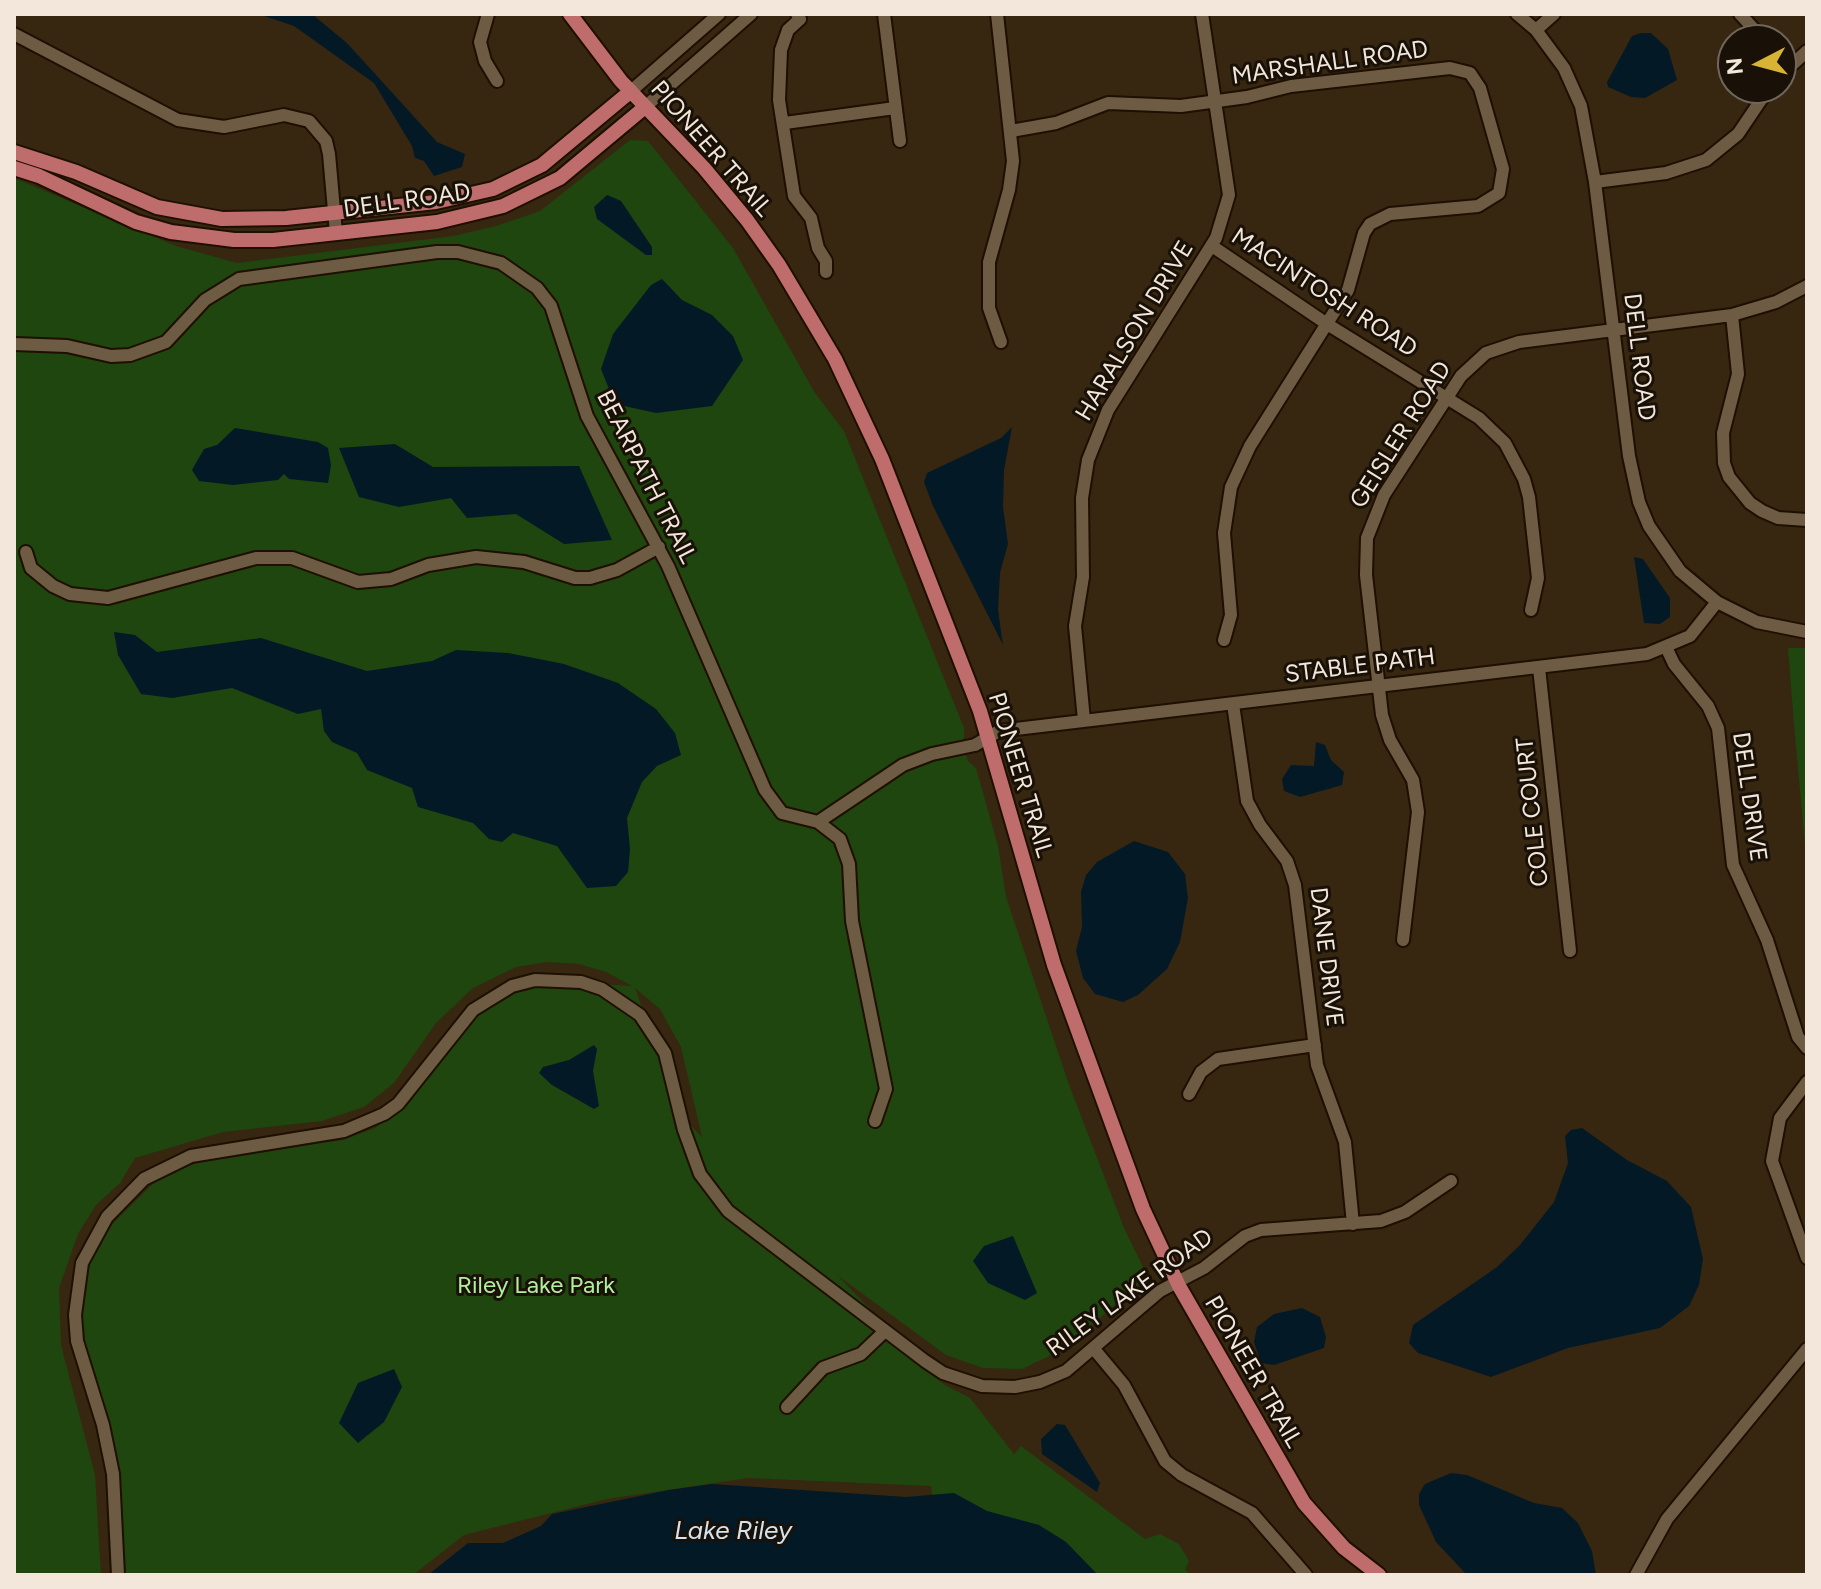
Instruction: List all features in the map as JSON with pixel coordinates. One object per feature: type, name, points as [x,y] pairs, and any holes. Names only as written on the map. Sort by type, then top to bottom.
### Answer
[{"type":"main road","name":"PIONEER TRAIL","points":[[570,14],[588,41],[713,178],[747,220],[779,265],[835,359],[882,459],[989,737],[1054,965],[1127,1173],[1176,1280],[1304,1503],[1344,1548],[1379,1575]]},
{"type":"main road","name":"DELL ROAD","points":[[14,152],[76,172],[157,207],[203,217],[251,221],[333,213],[436,202],[493,189],[542,165],[631,91]]},
{"type":"main road","name":"DELL ROAD","points":[[14,168],[39,176],[136,222],[171,232],[255,241],[460,219],[503,206],[560,178],[645,107]]},
{"type":"street","points":[[488,14],[480,42],[485,61],[497,81]]},
{"type":"street","name":"DELL ROAD","points":[[631,91],[719,14]]},
{"type":"street","name":"DELL ROAD","points":[[645,107],[751,14]]},
{"type":"street","points":[[884,14],[900,141]]},
{"type":"street","points":[[997,14],[1011,131],[1012,176],[989,262],[989,308],[1001,342]]},
{"type":"street","name":"HARALSON DRIVE","points":[[1084,720],[1075,626],[1083,577],[1081,506],[1088,460],[1108,410],[1212,246],[1222,225],[1229,195],[1202,14]]},
{"type":"street","name":"DELL ROAD","points":[[1517,14],[1536,30],[1574,88],[1585,125],[1595,182],[1629,456],[1639,502],[1649,526],[1680,571],[1717,602],[1757,622],[1807,632]]},
{"type":"street","points":[[1536,30],[1554,14]]},
{"type":"street","points":[[802,16],[788,30],[781,50],[779,100],[794,196],[815,226],[826,272]]},
{"type":"street","points":[[14,34],[178,120],[224,127],[284,115],[309,121],[326,141],[336,233]]},
{"type":"street","name":"MARSHALL ROAD","points":[[1011,131],[1042,127],[1108,103],[1181,106],[1305,84],[1450,68],[1470,73],[1477,80],[1503,169],[1499,193],[1478,206],[1390,214],[1370,224],[1364,233],[1348,290],[1250,446],[1231,487],[1224,533],[1231,615],[1224,640]]},
{"type":"street","points":[[1595,182],[1666,173],[1706,160],[1738,134],[1758,104]]},
{"type":"street","points":[[785,123],[895,108]]},
{"type":"street","name":"MACINTOSH ROAD","points":[[1212,246],[1327,324],[1446,398],[1491,429],[1505,443],[1524,479],[1538,578],[1531,610]]},
{"type":"street","name":"BEARPATH TRAIL","points":[[14,344],[67,346],[111,356],[130,355],[166,342],[205,300],[239,279],[437,252],[480,255],[521,274],[551,306],[587,416],[659,547],[765,790],[782,813],[818,822]]},
{"type":"street","name":"GEISLER ROAD","points":[[1403,940],[1418,812],[1413,780],[1385,727],[1379,686],[1366,575],[1367,538],[1377,509],[1446,398],[1472,364],[1501,346],[1732,315],[1776,302],[1807,286]]},
{"type":"street","points":[[1732,315],[1738,374],[1723,433],[1724,463],[1729,477],[1739,492],[1762,511],[1778,518],[1807,520]]},
{"type":"street","points":[[26,552],[31,568],[53,586],[70,594],[108,598],[256,558],[292,558],[358,582],[391,579],[428,565],[476,557],[524,562],[575,578],[590,578],[617,570],[659,547]]},
{"type":"street","name":"STABLE PATH","points":[[989,737],[999,731],[1539,668],[1667,649],[1690,636],[1717,602]]},
{"type":"street","name":"DELL DRIVE","points":[[1667,649],[1674,664],[1708,706],[1718,728],[1733,865],[1767,940],[1798,1037],[1807,1048]]},
{"type":"street","name":"COLE COURT","points":[[1539,668],[1570,951]]},
{"type":"street","name":"DANE DRIVE","points":[[1233,704],[1247,801],[1260,825],[1287,861],[1295,885],[1319,1078],[1345,1142],[1353,1224]]},
{"type":"street","points":[[875,1121],[886,1089],[852,921],[849,864],[840,839],[818,822],[903,765],[932,754],[975,745],[989,737]]},
{"type":"street","name":"RILEY LAKE ROAD","points":[[118,1575],[113,1474],[103,1425],[77,1341],[75,1315],[82,1263],[107,1217],[144,1179],[191,1156],[334,1133],[365,1125],[384,1114],[415,1084],[473,1010],[512,986],[535,980],[581,982],[602,989],[640,1015],[665,1053],[691,1153],[713,1194],[746,1226],[884,1332],[943,1373],[982,1386],[1015,1387],[1040,1382],[1066,1371],[1122,1321],[1176,1280],[1204,1268],[1230,1245],[1261,1230],[1381,1221],[1405,1212],[1451,1181]]},
{"type":"street","points":[[1189,1094],[1201,1072],[1218,1059],[1315,1045]]},
{"type":"street","points":[[1807,1082],[1780,1118],[1772,1161],[1807,1258]]},
{"type":"street","points":[[787,1407],[823,1368],[867,1350],[884,1332]]},
{"type":"street","points":[[1094,1349],[1124,1385],[1165,1461],[1182,1475],[1252,1513],[1306,1575]]},
{"type":"street","points":[[1636,1575],[1667,1519],[1807,1349]]},
{"type":"green space","name":"Riley Lake Park","points":[[630,140],[648,141],[733,248],[815,393],[844,431],[964,728],[964,748],[968,761],[976,768],[998,846],[1006,897],[1068,1082],[1124,1228],[1143,1267],[1139,1284],[1064,1349],[1022,1369],[983,1368],[946,1355],[837,1275],[943,1384],[970,1398],[1014,1454],[1021,1446],[1145,1539],[1160,1534],[1179,1544],[1189,1561],[1185,1570],[1192,1575],[1070,1575],[954,1494],[932,1495],[931,1486],[748,1478],[607,1499],[464,1535],[413,1575],[125,1575],[121,1489],[109,1419],[85,1343],[81,1313],[91,1259],[109,1227],[154,1183],[186,1167],[218,1156],[343,1140],[375,1128],[411,1101],[458,1027],[535,980],[632,986],[606,972],[579,964],[547,962],[516,967],[473,988],[436,1023],[394,1083],[364,1107],[322,1121],[223,1132],[135,1158],[120,1183],[96,1205],[78,1234],[59,1288],[61,1345],[95,1475],[101,1575],[14,1575],[14,178],[176,246],[237,263],[453,236],[540,211]],"holes":[[[635,988],[660,1009],[681,1047],[702,1137],[681,1116]]]},
{"type":"green space","points":[[1788,648],[1807,648],[1807,868],[1794,724]]},
{"type":"water","points":[[258,14],[312,14],[347,43],[437,142],[465,154],[462,167],[434,176],[424,161],[415,158],[412,146],[374,83],[294,26]]},
{"type":"water","points":[[1651,33],[1668,49],[1677,80],[1645,98],[1631,97],[1608,87],[1607,82],[1632,36]]},
{"type":"water","points":[[607,195],[621,201],[652,247],[652,255],[646,255],[597,219],[594,207]]},
{"type":"water","points":[[662,279],[682,300],[712,315],[733,336],[743,360],[712,406],[656,413],[615,404],[601,369],[613,334],[651,285]]},
{"type":"water","points":[[1012,427],[1004,470],[1003,507],[1008,544],[1000,573],[998,610],[1003,645],[924,482],[927,473],[1001,438]]},
{"type":"water","points":[[235,428],[318,442],[328,448],[331,465],[328,483],[289,479],[284,474],[278,480],[233,485],[199,481],[192,470],[204,449],[217,445]]},
{"type":"water","points":[[395,444],[433,467],[579,466],[612,540],[564,544],[516,514],[467,518],[451,498],[399,507],[359,497],[339,448]]},
{"type":"water","points":[[1634,557],[1643,559],[1670,598],[1670,617],[1660,624],[1644,623]]},
{"type":"water","points":[[114,632],[135,635],[157,652],[261,638],[367,671],[432,661],[456,650],[508,653],[564,664],[618,683],[656,709],[675,733],[681,755],[657,766],[642,782],[627,818],[630,849],[628,872],[616,886],[587,888],[557,846],[513,833],[502,842],[489,839],[473,823],[418,807],[412,788],[367,770],[357,753],[332,742],[324,731],[321,709],[298,714],[232,688],[172,698],[141,694],[118,655]]},
{"type":"water","points":[[1316,742],[1325,745],[1331,760],[1344,772],[1342,785],[1300,797],[1284,791],[1282,779],[1291,765],[1314,766]]},
{"type":"water","points":[[1134,841],[1168,852],[1185,874],[1188,898],[1180,942],[1167,969],[1138,995],[1123,1002],[1095,994],[1083,978],[1076,951],[1082,927],[1081,892],[1086,875],[1097,862]]},
{"type":"water","points":[[594,1045],[597,1049],[593,1071],[599,1106],[594,1109],[552,1085],[539,1073],[543,1067],[569,1060]]},
{"type":"water","points":[[1582,1128],[1627,1160],[1667,1181],[1691,1207],[1703,1259],[1699,1285],[1689,1306],[1660,1328],[1568,1348],[1491,1377],[1418,1353],[1409,1343],[1413,1325],[1497,1267],[1520,1245],[1554,1202],[1568,1163],[1565,1136],[1571,1130]]},
{"type":"water","points":[[1013,1236],[1037,1293],[1025,1300],[988,1283],[973,1261],[984,1246]]},
{"type":"water","points":[[1302,1308],[1320,1317],[1326,1337],[1324,1348],[1274,1365],[1261,1363],[1254,1342],[1257,1327],[1274,1314]]},
{"type":"water","points":[[394,1369],[402,1387],[384,1422],[358,1443],[339,1423],[358,1383]]},
{"type":"water","points":[[1057,1424],[1065,1425],[1100,1483],[1097,1492],[1042,1454],[1041,1439]]},
{"type":"water","points":[[1451,1473],[1467,1475],[1534,1503],[1562,1508],[1578,1523],[1592,1551],[1596,1575],[1467,1575],[1436,1542],[1419,1505],[1419,1494],[1425,1484]]},
{"type":"water","name":"Lake Riley","points":[[712,1484],[906,1497],[954,1493],[987,1511],[1039,1525],[1066,1542],[1098,1575],[428,1575],[468,1543],[503,1543],[541,1526],[552,1514]]}]
